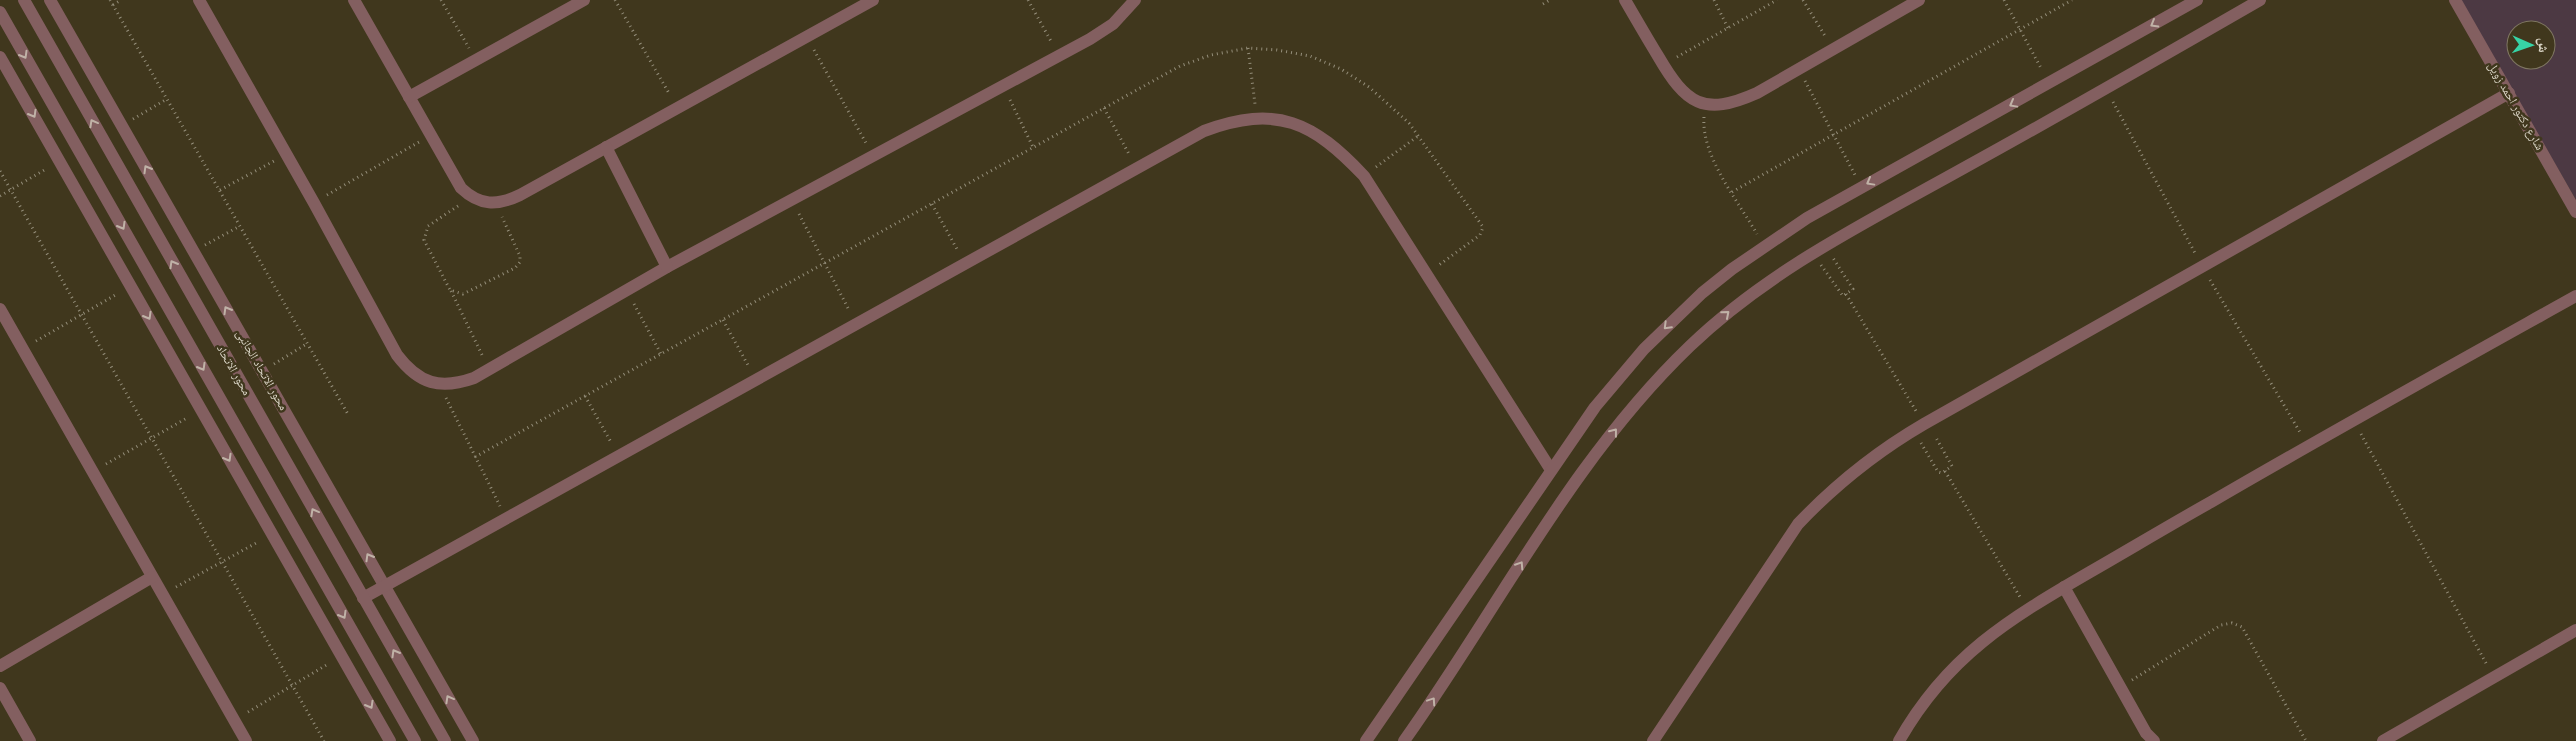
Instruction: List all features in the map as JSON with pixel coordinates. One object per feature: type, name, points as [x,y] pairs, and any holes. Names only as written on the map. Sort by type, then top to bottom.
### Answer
[{"type":"street","name":"محور الاتحاد","points":[[24,0],[445,741]]},
{"type":"street","name":"محور الاتحاد الجانبى","points":[[50,0],[473,741]]},
{"type":"street","points":[[199,0],[314,203],[397,355],[408,369],[423,379],[439,384],[457,384],[489,369],[667,267],[1059,56],[1113,24],[1135,0]]},
{"type":"street","points":[[354,0],[461,188],[471,197],[482,203],[496,203],[520,195],[873,0]]},
{"type":"street","points":[[409,97],[584,0]]},
{"type":"street","points":[[1625,0],[1678,88],[1696,101],[1708,104],[1729,104],[1740,100],[1919,0]]},
{"type":"street","points":[[1366,741],[1424,660],[1595,407],[1644,349],[1702,293],[1764,246],[1861,187],[2050,84],[2197,0]]},
{"type":"street","points":[[1404,741],[1554,512],[1608,440],[1653,384],[1690,346],[1730,311],[1824,245],[2106,89],[2260,0]]},
{"type":"street","name":"شارع دكتور احمد زويل","points":[[2456,0],[2576,212]]},
{"type":"street","points":[[0,12],[415,741]]},
{"type":"street","points":[[0,57],[390,741]]},
{"type":"street","points":[[1653,741],[1798,524],[1826,494],[1856,468],[1921,426],[2509,93]]},
{"type":"street","points":[[363,598],[1204,131],[1231,121],[1256,118],[1289,121],[1316,132],[1339,150],[1364,176],[1551,470]]},
{"type":"street","points":[[606,147],[667,267]]},
{"type":"street","points":[[1899,741],[1926,700],[1949,672],[1978,644],[2026,608],[2354,420],[2576,296]]},
{"type":"street","points":[[0,309],[246,741]]},
{"type":"street","points":[[0,666],[152,577]]},
{"type":"street","points":[[2064,587],[2146,733],[2154,741]]},
{"type":"street","points":[[2383,741],[2576,630]]},
{"type":"street","points":[[0,688],[30,741]]},
{"type":"path","points":[[110,0],[349,416]]},
{"type":"path","points":[[113,5],[121,0]]},
{"type":"path","points":[[441,0],[475,60]]},
{"type":"path","points":[[616,0],[678,108]]},
{"type":"path","points":[[1028,0],[1059,56]]},
{"type":"path","points":[[1543,4],[1550,0]]},
{"type":"path","points":[[1714,0],[1728,28]]},
{"type":"path","points":[[1663,65],[1777,0]]},
{"type":"path","points":[[1803,0],[1832,50]]},
{"type":"path","points":[[2004,0],[2050,84]]},
{"type":"path","points":[[1732,192],[2072,0]]},
{"type":"path","points":[[806,36],[873,156]]},
{"type":"path","points":[[1248,48],[1256,118]]},
{"type":"path","points":[[1798,69],[1835,134],[1861,187]]},
{"type":"path","points":[[1004,86],[1033,147]]},
{"type":"path","points":[[122,125],[168,99]]},
{"type":"path","points":[[1708,104],[1703,129],[1709,152],[1764,246]]},
{"type":"path","points":[[1104,108],[1137,168]]},
{"type":"path","points":[[314,203],[431,136]]},
{"type":"path","points":[[1364,176],[1418,136]]},
{"type":"path","points":[[220,190],[286,154]]},
{"type":"path","points":[[0,196],[59,161]]},
{"type":"path","points":[[0,171],[324,741]]},
{"type":"path","points":[[471,197],[428,226],[424,240],[489,369]]},
{"type":"path","points":[[792,200],[856,324]]},
{"type":"path","points":[[450,290],[463,294],[515,268],[520,262],[520,256],[496,203]]},
{"type":"path","points":[[932,204],[965,264]]},
{"type":"path","points":[[194,251],[240,226]]},
{"type":"path","points":[[1813,252],[1840,295],[1846,294],[1852,290],[1852,287],[1824,245]]},
{"type":"path","points":[[23,349],[130,286]]},
{"type":"path","points":[[627,290],[661,354]]},
{"type":"path","points":[[1846,294],[1921,426],[1940,474],[1951,468],[1951,463],[1921,426]]},
{"type":"path","points":[[723,320],[756,380]]},
{"type":"path","points":[[262,371],[308,344]]},
{"type":"path","points":[[439,384],[506,518]]},
{"type":"path","points":[[586,396],[618,456]]},
{"type":"path","points":[[92,472],[201,410]]},
{"type":"path","points":[[2354,420],[2494,678]]},
{"type":"path","points":[[1945,471],[2026,608]]},
{"type":"path","points":[[162,594],[272,534]]},
{"type":"path","points":[[2120,687],[2221,625],[2238,624],[2306,741]]},
{"type":"path","points":[[234,720],[342,656]]},
{"type":"shaded area","points":[[2460,0],[2576,0],[2576,200]]}]
